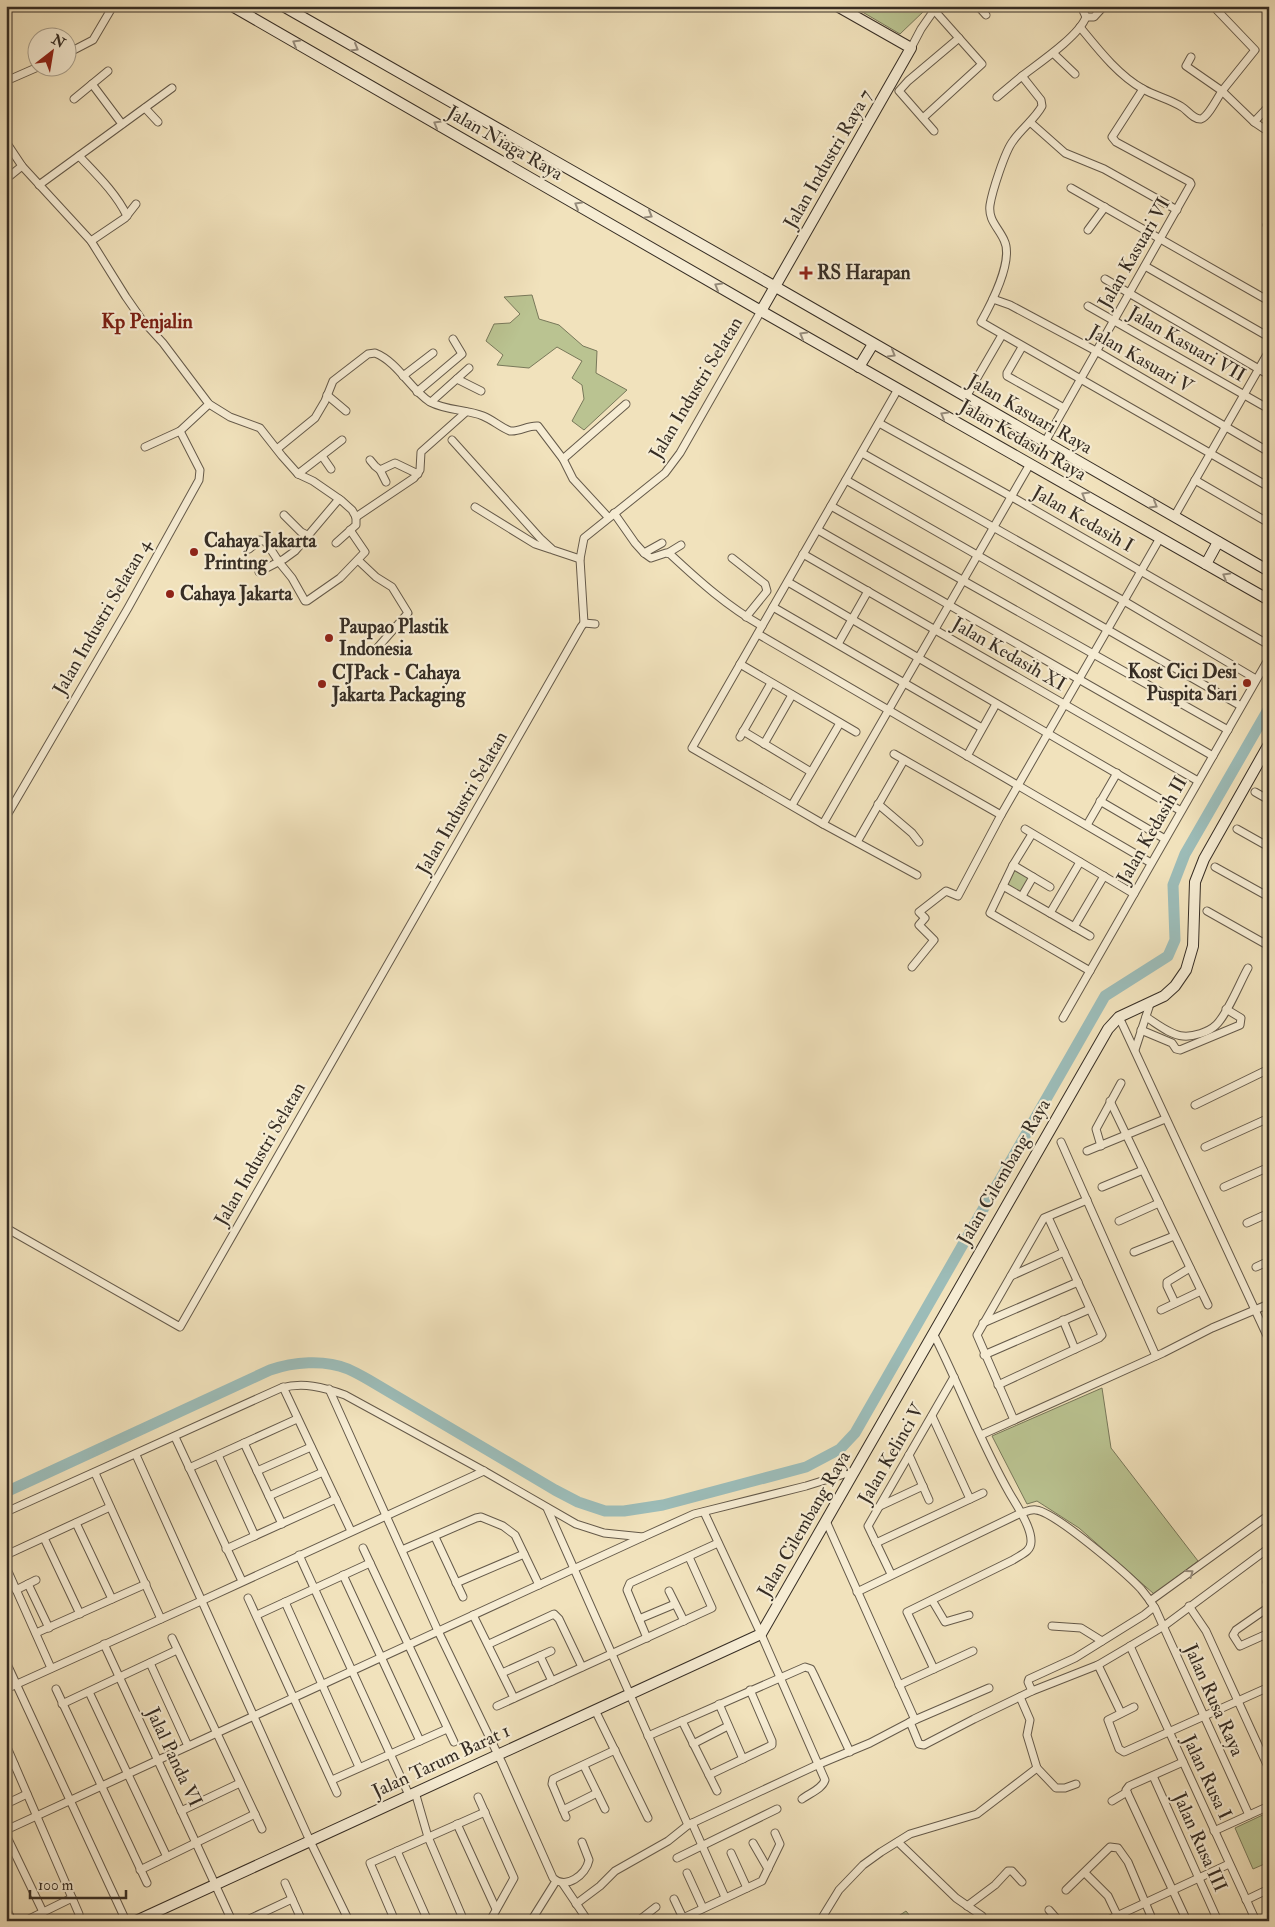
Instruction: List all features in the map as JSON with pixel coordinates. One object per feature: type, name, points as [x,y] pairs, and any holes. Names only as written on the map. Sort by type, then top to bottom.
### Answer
[{"type":"main road","name":"Jalan Niaga Raya","points":[[232,6],[761,311]]},
{"type":"main road","name":"Jalan Niaga Raya","points":[[282,6],[774,286]]},
{"type":"main road","points":[[837,6],[911,48]]},
{"type":"main road","name":"Jalan Industri Raya 7","points":[[761,311],[911,48]]},
{"type":"main road","name":"Jalan Kasuari Raya","points":[[774,286],[1269,571]]},
{"type":"main road","name":"Jalan Kedasih Raya","points":[[761,311],[1269,600]]},
{"type":"main road","points":[[859,367],[873,344]]},
{"type":"main road","points":[[1206,564],[1218,542]]},
{"type":"main road","name":"Jalan Cilembang Raya","points":[[761,1634],[1100,1041],[1113,1022],[1119,1017],[1164,996],[1175,986],[1186,970],[1192,946],[1195,882],[1201,867],[1269,744]]},
{"type":"main road","name":"Jalan Tarum Barat 1","points":[[136,1921],[761,1634]]},
{"type":"street","points":[[78,48],[93,40],[113,6]]},
{"type":"street","points":[[978,6],[986,15]]},
{"type":"street","points":[[1081,6],[1086,17]]},
{"type":"street","points":[[1086,17],[1094,16],[1104,6]]},
{"type":"street","points":[[1080,27],[1119,70],[1143,89],[1166,98],[1196,118],[1201,119],[1255,50],[1213,6]]},
{"type":"street","points":[[911,48],[921,29],[936,8],[980,61],[981,67],[923,118]]},
{"type":"street","points":[[997,97],[1053,53],[1080,27],[1086,17]]},
{"type":"street","points":[[934,132],[899,91],[908,81],[959,38]]},
{"type":"street","points":[[1053,53],[1075,74]]},
{"type":"street","points":[[1191,57],[1186,66],[1222,91],[1254,122],[1269,132]]},
{"type":"street","points":[[6,81],[28,71]]},
{"type":"street","points":[[74,99],[108,72]]},
{"type":"street","points":[[1022,76],[1042,103],[1041,109],[1020,131],[1008,148],[991,200],[990,214],[992,221],[1004,240],[1006,247],[1004,266],[993,299],[981,322],[1269,487]]},
{"type":"street","points":[[92,84],[122,124]]},
{"type":"street","points":[[39,185],[172,88]]},
{"type":"street","name":"Jalan Kasuari VI","points":[[1044,442],[1191,184],[1112,138],[1143,89]]},
{"type":"street","points":[[1254,122],[1269,106]]},
{"type":"street","points":[[145,108],[158,122]]},
{"type":"street","points":[[1030,122],[1065,153],[1117,175],[1177,210]]},
{"type":"street","points":[[6,142],[22,166],[91,241],[142,320],[163,343],[209,404],[230,417],[260,428],[298,474],[313,480],[352,510],[356,517],[356,525],[336,543]]},
{"type":"street","points":[[79,156],[105,184],[127,216]]},
{"type":"street","points":[[6,179],[22,166]]},
{"type":"street","points":[[1071,188],[1269,301]]},
{"type":"street","points":[[91,241],[127,216],[136,204]]},
{"type":"street","points":[[1088,230],[1105,207]]},
{"type":"street","points":[[1145,266],[1269,337]]},
{"type":"street","points":[[1105,279],[1269,375]]},
{"type":"street","name":"Jalan Kasuari V","points":[[993,299],[1010,305],[1096,351],[1269,452]]},
{"type":"street","name":"Jalan Kasuari VII","points":[[1088,306],[1269,409]]},
{"type":"street","name":"Jalan Industri Selatan","points":[[6,1228],[180,1327],[584,623],[580,559],[584,538],[665,472],[680,453],[761,311]]},
{"type":"street","points":[[966,397],[1002,335]]},
{"type":"street","points":[[417,392],[463,353],[453,339]]},
{"type":"street","points":[[1022,347],[1007,375],[1064,408]]},
{"type":"street","points":[[1174,517],[1269,351]]},
{"type":"street","points":[[403,376],[433,353]]},
{"type":"street","points":[[277,449],[315,418],[333,381],[368,354],[378,354],[403,376],[417,392],[431,402],[443,407],[483,416],[514,432],[526,427],[538,426],[563,459],[573,479],[611,515],[644,553],[651,558],[668,553],[681,545]]},
{"type":"street","points":[[431,402],[470,368]]},
{"type":"street","points":[[457,379],[481,391]]},
{"type":"street","points":[[898,389],[692,748],[823,824],[917,875]]},
{"type":"street","points":[[327,394],[346,411]]},
{"type":"street","points":[[145,447],[180,432],[209,404]]},
{"type":"street","points":[[563,459],[626,404]]},
{"type":"street","points":[[356,517],[395,492],[418,474],[421,452],[466,412]]},
{"type":"street","name":"Jalan Kedasih I","points":[[879,422],[1012,496],[1269,645]]},
{"type":"street","name":"Jalan Industri Selatan 4","points":[[6,817],[128,608],[199,480],[200,470],[180,432]]},
{"type":"street","points":[[298,474],[342,440]]},
{"type":"street","points":[[452,440],[524,523],[553,550]]},
{"type":"street","points":[[862,453],[1124,601],[1256,679]]},
{"type":"street","points":[[322,456],[331,469]]},
{"type":"street","points":[[370,460],[380,470],[386,482]]},
{"type":"street","points":[[380,470],[395,464],[418,474]]},
{"type":"street","points":[[823,824],[1030,464]]},
{"type":"street","points":[[846,480],[1241,706]]},
{"type":"street","points":[[1195,480],[1269,523]]},
{"type":"street","points":[[259,572],[295,551],[307,535],[318,525],[326,512],[339,499]]},
{"type":"street","points":[[831,506],[1228,730]]},
{"type":"street","points":[[475,507],[535,544],[580,559]]},
{"type":"street","points":[[284,515],[301,532],[307,535]]},
{"type":"street","points":[[249,549],[260,540],[263,540],[292,578],[305,601],[307,601],[340,578],[364,551],[350,530]]},
{"type":"street","points":[[818,530],[1213,756]]},
{"type":"street","points":[[912,967],[934,940],[919,925],[925,918],[919,912],[946,891],[958,896],[1001,815],[1160,538]]},
{"type":"street","points":[[644,553],[662,543]]},
{"type":"street","points":[[668,553],[728,606],[762,626]]},
{"type":"street","name":"Jalan Kedasih XI","points":[[803,554],[1198,781]]},
{"type":"street","points":[[732,558],[765,584],[767,590],[746,617]]},
{"type":"street","points":[[358,560],[376,577],[392,587],[408,613],[378,647]]},
{"type":"street","points":[[788,582],[1181,811]]},
{"type":"street","points":[[838,644],[868,591]]},
{"type":"street","points":[[773,607],[982,728]]},
{"type":"street","points":[[584,623],[595,624]]},
{"type":"street","points":[[758,634],[1152,863]]},
{"type":"street","name":"Jalan Kedasih II","points":[[1063,1018],[1269,658]]},
{"type":"street","points":[[740,664],[856,732]]},
{"type":"street","points":[[771,683],[741,734],[764,744],[811,772]]},
{"type":"street","points":[[764,744],[792,695]]},
{"type":"street","points":[[967,756],[996,704]]},
{"type":"street","points":[[792,805],[840,723]]},
{"type":"street","points":[[894,754],[1001,815]]},
{"type":"street","points":[[857,842],[904,760]]},
{"type":"street","points":[[1086,825],[1117,773]]},
{"type":"street","points":[[1255,792],[1269,800]]},
{"type":"street","points":[[1100,802],[1165,839]]},
{"type":"street","points":[[878,804],[912,833],[919,842]]},
{"type":"street","points":[[1025,829],[1134,894]]},
{"type":"street","points":[[1237,829],[1269,847]]},
{"type":"street","points":[[1032,834],[1013,865],[990,913],[1090,971]]},
{"type":"street","points":[[1050,912],[1080,862]]},
{"type":"street","points":[[1013,865],[1050,886]]},
{"type":"street","points":[[1215,867],[1269,897]]},
{"type":"street","points":[[1074,927],[1104,876]]},
{"type":"street","points":[[1022,896],[1033,877]]},
{"type":"street","points":[[1003,886],[1090,936]]},
{"type":"street","points":[[1207,911],[1269,946]]},
{"type":"street","points":[[1146,1017],[1182,1036],[1192,1035],[1215,1026],[1248,968]]},
{"type":"street","points":[[1135,1050],[1150,1004]]},
{"type":"street","points":[[1141,1030],[1172,1043],[1176,1049],[1180,1050],[1240,1025],[1241,1018],[1226,1009]]},
{"type":"street","points":[[1119,1017],[1269,1340]]},
{"type":"street","points":[[1172,1043],[1177,1034]]},
{"type":"street","points":[[1194,1105],[1269,1069]]},
{"type":"street","points":[[1101,1146],[1096,1129],[1121,1083]]},
{"type":"street","points":[[1110,1101],[1208,1305]]},
{"type":"street","points":[[1205,1147],[1269,1118]]},
{"type":"street","points":[[1088,1151],[1166,1119]]},
{"type":"street","points":[[1061,1142],[1156,1356]]},
{"type":"street","points":[[1224,1187],[1269,1167]]},
{"type":"street","points":[[1102,1187],[1143,1170]]},
{"type":"street","points":[[1014,1420],[976,1335],[1044,1218],[1087,1200]]},
{"type":"street","points":[[1119,1221],[1159,1203]]},
{"type":"street","points":[[1246,1223],[1269,1213]]},
{"type":"street","points":[[998,1385],[1075,1350],[1099,1338],[1102,1334],[1048,1217]]},
{"type":"street","points":[[1134,1252],[1174,1236]]},
{"type":"street","points":[[1011,1276],[1064,1252]]},
{"type":"street","points":[[1256,1267],[1269,1261]]},
{"type":"street","points":[[1175,1303],[1167,1282],[1190,1268]]},
{"type":"street","points":[[983,1323],[1078,1282]]},
{"type":"street","points":[[1161,1310],[1201,1291]]},
{"type":"street","points":[[981,1435],[1156,1356],[1212,1328],[1269,1304]]},
{"type":"street","points":[[984,1354],[1090,1309]]},
{"type":"street","points":[[1063,1320],[1075,1350]]},
{"type":"street","points":[[933,1333],[1003,1482],[1031,1536],[1031,1544],[1026,1552],[907,1612],[934,1669]]},
{"type":"street","name":"Jalan Kelinci V","points":[[891,1574],[868,1526],[954,1377]]},
{"type":"street","points":[[6,1512],[283,1387],[309,1385],[345,1395],[484,1471],[547,1508],[591,1530],[644,1537]]},
{"type":"street","points":[[283,1387],[351,1531]]},
{"type":"street","points":[[329,1389],[438,1631],[559,1882],[588,1921]]},
{"type":"street","points":[[932,1416],[970,1499]]},
{"type":"street","points":[[189,1468],[297,1419]]},
{"type":"street","points":[[175,1437],[242,1581]]},
{"type":"street","points":[[244,1443],[282,1524]]},
{"type":"street","points":[[257,1471],[311,1447]]},
{"type":"street","points":[[136,1454],[310,1841],[349,1921]]},
{"type":"street","points":[[218,1455],[256,1536]]},
{"type":"street","points":[[909,1455],[929,1500]]},
{"type":"street","points":[[6,1689],[201,1602],[242,1581],[484,1471]]},
{"type":"street","points":[[6,1830],[644,1537],[704,1512],[806,1486],[854,1471]]},
{"type":"street","points":[[268,1496],[323,1472]]},
{"type":"street","points":[[95,1473],[161,1619]]},
{"type":"street","points":[[880,1506],[923,1486]]},
{"type":"street","points":[[876,1543],[983,1493]]},
{"type":"street","points":[[226,1548],[336,1499]]},
{"type":"street","points":[[6,1555],[110,1507]]},
{"type":"street","points":[[547,1508],[648,1736],[725,1897]]},
{"type":"street","name":"Jalan Rusa Raya","points":[[1020,1513],[1036,1510],[1055,1520],[1117,1567],[1142,1590],[1160,1617],[1203,1717],[1249,1815]]},
{"type":"street","points":[[704,1512],[761,1634],[825,1780],[825,1783],[802,1798]]},
{"type":"street","points":[[857,1592],[1020,1513]]},
{"type":"street","points":[[1032,1691],[1028,1682],[1029,1679],[1075,1658],[1144,1615],[1153,1605],[1269,1515]]},
{"type":"street","points":[[402,1550],[481,1517],[515,1534],[539,1585]]},
{"type":"street","points":[[826,1521],[899,1685],[912,1721],[915,1736],[919,1744],[924,1745],[1032,1691],[1098,1665],[1164,1626],[1269,1548]]},
{"type":"street","points":[[76,1523],[112,1599]]},
{"type":"street","points":[[435,1537],[463,1597]]},
{"type":"street","points":[[44,1538],[80,1614]]},
{"type":"street","points":[[647,1638],[627,1590],[630,1583],[718,1543]]},
{"type":"street","points":[[363,1548],[454,1742]]},
{"type":"street","points":[[456,1583],[524,1554]]},
{"type":"street","points":[[299,1555],[391,1754],[412,1794],[464,1921]]},
{"type":"street","points":[[497,1706],[712,1608],[689,1557]]},
{"type":"street","points":[[256,1615],[370,1563]]},
{"type":"street","points":[[6,1567],[51,1668]]},
{"type":"street","points":[[343,1575],[420,1741]]},
{"type":"street","points":[[16,1590],[36,1580]]},
{"type":"street","points":[[28,1584],[49,1628]]},
{"type":"street","points":[[36,1633],[146,1584]]},
{"type":"street","points":[[669,1590],[684,1621]]},
{"type":"street","points":[[248,1598],[338,1793]]},
{"type":"street","points":[[932,1600],[944,1622],[968,1614]]},
{"type":"street","points":[[285,1602],[360,1767]]},
{"type":"street","points":[[639,1619],[675,1604]]},
{"type":"street","points":[[1189,1606],[1206,1631],[1269,1769]]},
{"type":"street","points":[[1269,1606],[1236,1630],[1233,1635],[1240,1646],[1269,1633]]},
{"type":"street","points":[[489,1644],[554,1614],[558,1616],[582,1667]]},
{"type":"street","points":[[474,1615],[514,1698]]},
{"type":"street","points":[[1052,1626],[1081,1628],[1102,1641]]},
{"type":"street","points":[[172,1638],[262,1828]]},
{"type":"street","name":"Jalal Panda VI","points":[[104,1644],[232,1921]]},
{"type":"street","name":"Jalan Rusa I","points":[[1130,1646],[1256,1921]]},
{"type":"street","points":[[62,1704],[177,1650]]},
{"type":"street","points":[[502,1673],[551,1651]]},
{"type":"street","points":[[899,1685],[974,1651]]},
{"type":"street","points":[[540,1656],[552,1681]]},
{"type":"street","points":[[6,1662],[126,1921]]},
{"type":"street","points":[[150,1663],[188,1746]]},
{"type":"street","points":[[1098,1665],[1120,1713]]},
{"type":"street","points":[[648,1736],[802,1667],[808,1667],[812,1670],[850,1752]]},
{"type":"street","points":[[1134,1707],[1109,1718],[1108,1721],[1119,1748],[1123,1752],[1269,1687]]},
{"type":"street","points":[[573,1899],[600,1886],[615,1870],[668,1842],[690,1824],[817,1765],[850,1752],[912,1721],[989,1688]]},
{"type":"street","points":[[56,1689],[147,1884]]},
{"type":"street","points":[[709,1775],[771,1746],[772,1741],[750,1690]]},
{"type":"street","points":[[89,1692],[167,1857]]},
{"type":"street","points":[[1020,1697],[1030,1720],[1027,1736],[1036,1768],[1056,1788],[1065,1788],[1076,1784]]},
{"type":"street","points":[[719,1704],[743,1759]]},
{"type":"street","points":[[595,1710],[648,1818]]},
{"type":"street","points":[[682,1721],[717,1791]]},
{"type":"street","points":[[693,1744],[728,1726]]},
{"type":"street","points":[[332,1780],[447,1730]]},
{"type":"street","points":[[6,1745],[79,1914]]},
{"type":"street","points":[[597,1793],[565,1814],[552,1780],[615,1750]]},
{"type":"street","points":[[1182,1762],[1129,1786],[1126,1790],[1186,1921]]},
{"type":"street","points":[[6,1768],[14,1764]]},
{"type":"street","points":[[584,1766],[605,1809]]},
{"type":"street","points":[[820,1921],[839,1890],[863,1866],[910,1834],[977,1814],[1036,1768]]},
{"type":"street","name":"Jalan Rusa III","points":[[1153,1776],[1218,1921]]},
{"type":"street","points":[[181,1811],[240,1783]]},
{"type":"street","points":[[1112,1800],[1127,1792]]},
{"type":"street","points":[[6,1804],[27,1794]]},
{"type":"street","points":[[478,1797],[514,1878],[490,1921]]},
{"type":"street","points":[[1214,1831],[1269,1806]]},
{"type":"street","points":[[677,1858],[777,1809]]},
{"type":"street","points":[[396,1921],[370,1864],[485,1812]]},
{"type":"street","points":[[140,1870],[255,1814]]},
{"type":"street","points":[[457,1824],[496,1909]]},
{"type":"street","points":[[674,1899],[683,1918],[762,1881],[780,1844],[775,1833]]},
{"type":"street","points":[[6,1835],[43,1912]]},
{"type":"street","points":[[531,1921],[559,1882],[581,1874],[588,1864],[589,1860],[582,1842]]},
{"type":"street","points":[[898,1842],[956,1898],[985,1921]]},
{"type":"street","points":[[753,1843],[768,1869]]},
{"type":"street","points":[[1066,1890],[1110,1847],[1118,1848],[1128,1862],[1153,1921]]},
{"type":"street","points":[[397,1851],[428,1921]]},
{"type":"street","points":[[731,1852],[747,1888]]},
{"type":"street","points":[[1106,1921],[1119,1918],[1145,1902],[1229,1864]]},
{"type":"street","points":[[967,1906],[990,1889],[1008,1870],[1012,1870],[1022,1882]]},
{"type":"street","points":[[688,1873],[703,1908]]},
{"type":"street","points":[[1085,1873],[1108,1896],[1119,1918]]},
{"type":"street","points":[[285,1883],[302,1921]]},
{"type":"street","points":[[1246,1900],[1269,1889]]},
{"type":"street","points":[[25,1921],[72,1898]]},
{"type":"street","points":[[245,1921],[292,1899]]},
{"type":"street","points":[[638,1921],[656,1907]]},
{"type":"street","points":[[6,1908],[12,1921]]},
{"type":"street","points":[[1049,1910],[1056,1918],[1056,1921]]},
{"type":"street","points":[[265,1912],[269,1921]]},
{"type":"green space","points":[[860,6],[921,6],[925,10],[900,34],[859,10]]},
{"type":"green space","points":[[532,295],[539,319],[559,325],[583,346],[597,351],[596,373],[627,390],[584,430],[572,421],[584,399],[582,385],[572,378],[582,361],[557,347],[529,368],[497,365],[503,355],[486,341],[494,324],[510,323],[520,314],[504,297]]},
{"type":"green space","points":[[1014,866],[1031,877],[1021,894],[1004,883]]},
{"type":"green space","points":[[1102,1388],[1111,1448],[1198,1561],[1154,1594],[1079,1528],[1037,1501],[1027,1504],[992,1436]]},
{"type":"green space","points":[[1269,1812],[1269,1862],[1253,1869],[1235,1828]]},
{"type":"green space","points":[[906,1911],[914,1921],[891,1921]]},
{"type":"waterway","points":[[6,1492],[270,1370],[289,1365],[309,1363],[329,1364],[353,1371],[555,1490],[578,1502],[605,1511],[624,1511],[663,1505],[806,1467],[840,1449],[855,1433],[1105,996],[1168,956],[1175,940],[1173,885],[1185,854],[1269,708]]},
{"type":"place","name":"RS Harapan","points":[[806,273]]},
{"type":"place","name":"Cahaya Jakarta Printing","points":[[194,552]]},
{"type":"place","name":"Cahaya Jakarta","points":[[170,594]]},
{"type":"place","name":"Paupao Plastik Indonesia","points":[[329,638]]},
{"type":"place","name":"Kost Cici Desi Puspita Sari","points":[[1247,683]]},
{"type":"place","name":"CJPack - Cahaya Jakarta Packaging","points":[[322,684]]},
{"type":"district","name":"Kp Penjalin","points":[[147,321]]}]
